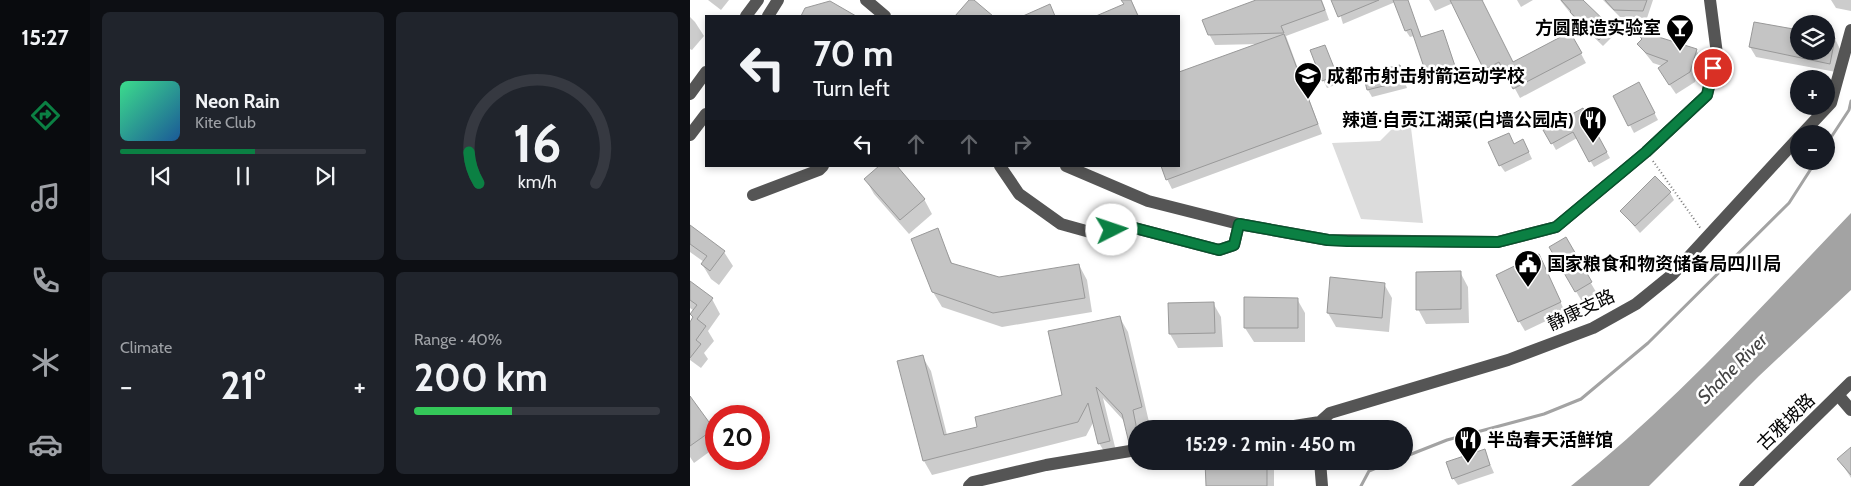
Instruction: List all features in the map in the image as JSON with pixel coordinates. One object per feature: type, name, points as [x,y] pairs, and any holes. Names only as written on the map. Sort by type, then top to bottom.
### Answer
[{"type":"street","points":[[747,15],[758,0]]},
{"type":"street","points":[[769,15],[778,0]]},
{"type":"street","points":[[866,0],[884,15]]},
{"type":"street","points":[[1068,167],[1148,201],[1239,224],[1328,240],[1498,242],[1556,227],[1646,152],[1707,95],[1717,54],[1710,0]]},
{"type":"street","points":[[1810,125],[1831,103],[1851,30]]},
{"type":"street","points":[[690,94],[705,73]]},
{"type":"street","points":[[690,136],[705,115]]},
{"type":"street","name":"静康支路","points":[[1324,420],[1330,413],[1508,360],[1594,328],[1636,304],[1673,274],[1790,147]]},
{"type":"street","points":[[753,195],[819,170],[822,167]]},
{"type":"street","points":[[1001,167],[1019,194],[1060,224],[1097,234],[1127,226],[1219,250],[1234,245],[1239,224]]},
{"type":"street","name":"古雅坡路","points":[[1745,486],[1839,396],[1851,382]]},
{"type":"street","points":[[1839,396],[1851,410]]},
{"type":"street","points":[[969,486],[973,482],[1046,465],[1128,451]]},
{"type":"street","points":[[1321,470],[1322,486]]},
{"type":"path","points":[[1646,152],[1707,237]]},
{"type":"shaded area","points":[[1409,112],[1423,223],[1361,219],[1332,143],[1380,141]]},
{"type":"water","name":"Shahe River","points":[[1851,213],[1851,290],[1759,376],[1649,486],[1571,486],[1609,455],[1681,389]]},
{"type":"building","points":[[969,0],[974,0],[992,15],[956,15]]},
{"type":"building","points":[[1121,0],[1131,0],[1138,15],[1098,15],[1124,4]]},
{"type":"building","points":[[1256,0],[1321,0],[1325,10],[1281,26],[1284,33],[1208,35],[1202,20]]},
{"type":"building","points":[[1331,0],[1379,0],[1338,17]]},
{"type":"building","points":[[1393,0],[1408,0],[1421,37],[1443,30],[1456,69],[1428,79],[1411,29],[1405,31]]},
{"type":"building","points":[[1450,0],[1482,0],[1513,62],[1570,32],[1582,53],[1513,89],[1499,62],[1484,70]]},
{"type":"building","points":[[1561,0],[1583,0],[1611,27],[1599,40],[1570,12]]},
{"type":"building","points":[[1605,0],[1647,0],[1643,11],[1614,10]]},
{"type":"building","points":[[830,1],[854,15],[802,15],[805,8]]},
{"type":"building","points":[[1050,4],[1055,15],[1025,15]]},
{"type":"building","points":[[1754,22],[1790,28],[1790,56],[1749,47]]},
{"type":"building","points":[[1284,34],[1318,124],[1166,180],[1161,167],[1180,167],[1180,72]]},
{"type":"building","points":[[1649,34],[1697,49],[1690,72],[1669,85],[1658,68],[1668,61],[1646,53],[1637,44],[1642,39],[1640,37]]},
{"type":"building","points":[[1325,45],[1337,75],[1322,81],[1310,50]]},
{"type":"building","points":[[1811,60],[1831,60],[1830,64]]},
{"type":"building","points":[[1400,65],[1404,81],[1367,90],[1363,74]]},
{"type":"building","points":[[1639,82],[1655,113],[1628,126],[1613,96]]},
{"type":"building","points":[[1583,108],[1607,152],[1589,162],[1573,132],[1551,144],[1543,130]]},
{"type":"building","points":[[1509,133],[1514,144],[1523,139],[1529,152],[1499,166],[1488,142]]},
{"type":"building","points":[[878,167],[898,167],[925,199],[900,220],[864,179]]},
{"type":"building","points":[[1655,176],[1671,192],[1635,226],[1620,211]]},
{"type":"building","points":[[690,225],[725,251],[710,271],[701,264],[707,256],[690,244]]},
{"type":"building","points":[[938,228],[951,263],[999,277],[1079,264],[1085,298],[993,313],[932,292],[911,239]]},
{"type":"building","points":[[1566,237],[1592,282],[1575,292],[1549,247]]},
{"type":"building","name":"国家粮食和物资储备局四川局","points":[[1539,254],[1561,302],[1518,322],[1496,275]]},
{"type":"building","points":[[1461,271],[1461,309],[1416,310],[1416,272]]},
{"type":"building","points":[[1330,277],[1385,283],[1382,318],[1327,313]]},
{"type":"building","points":[[690,281],[713,298],[697,319],[706,326],[696,340],[701,344],[690,358],[690,322],[693,317],[690,314],[697,305],[690,300]]},
{"type":"building","points":[[1244,297],[1298,298],[1298,328],[1244,328]]},
{"type":"building","points":[[1214,302],[1215,333],[1169,334],[1168,303]]},
{"type":"building","points":[[1120,316],[1142,407],[1133,410],[1135,420],[1128,420],[1128,439],[1122,414],[1096,387],[1110,441],[1098,444],[1088,403],[1078,422],[923,461],[897,361],[923,355],[944,435],[977,427],[975,417],[1062,395],[1048,331]]},
{"type":"building","points":[[690,396],[705,417],[705,435],[690,446]]},
{"type":"building","points":[[1851,447],[1851,475],[1837,459]]},
{"type":"building","name":"半岛春天活鲜馆","points":[[1485,449],[1490,465],[1452,479],[1446,462]]},
{"type":"building","points":[[1205,470],[1267,470],[1267,486],[1206,486]]},
{"type":"waterway","points":[[1835,131],[1849,110],[1851,101]]},
{"type":"waterway","points":[[1413,453],[1447,440],[1544,414],[1581,399],[1648,343],[1789,203],[1810,170]]},
{"type":"waterway","points":[[1361,486],[1371,470]]},
{"type":"place","name":"方圆酿造实验室","points":[[1680,52]]},
{"type":"place","name":"成都市射击射箭运动学校","points":[[1308,100]]},
{"type":"place","name":"辣道·自贡江湖菜(白墙公园店)","points":[[1593,144]]},
{"type":"place","name":"国家粮食和物资储备局四川局","points":[[1528,288]]},
{"type":"place","name":"半岛春天活鲜馆","points":[[1468,464]]},
{"type":"route","points":[[1112,230],[1127,226],[1219,250],[1234,245],[1239,224],[1328,240],[1347,241],[1498,242],[1556,227],[1646,152],[1707,95],[1713,68]]}]
